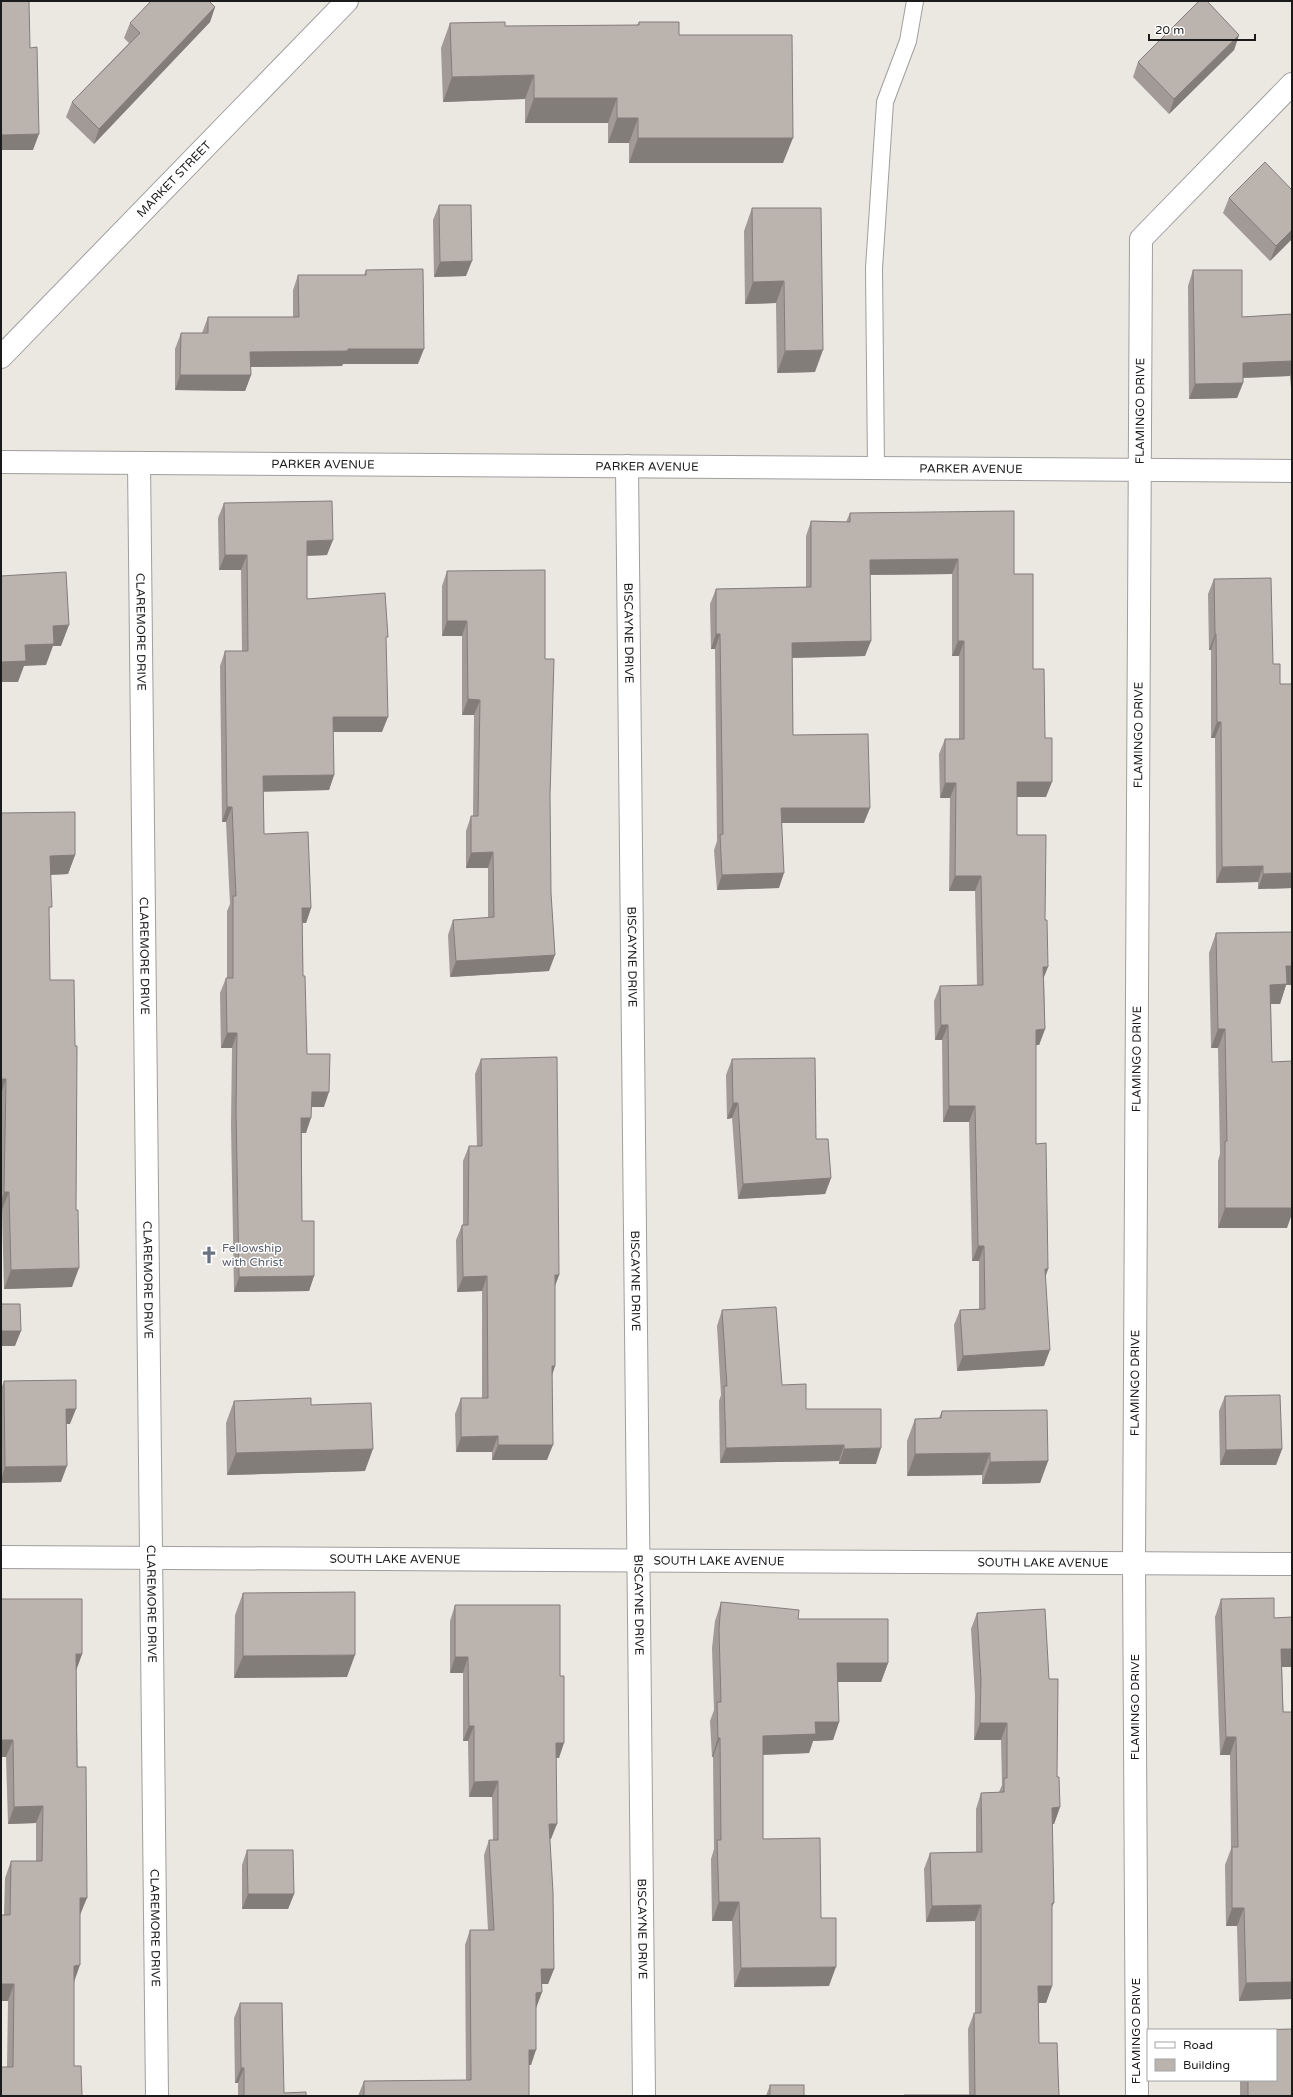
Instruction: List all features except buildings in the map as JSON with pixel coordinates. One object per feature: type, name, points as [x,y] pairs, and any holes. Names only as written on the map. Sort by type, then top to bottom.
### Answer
[{"type":"street","name":"MARKET STREET","points":[[1,357],[347,1]]},
{"type":"street","name":"FLAMINGO DRIVE","points":[[1137,2096],[1134,1562],[1141,239],[1292,84]]},
{"type":"street","name":"PARKER AVENUE","points":[[1,462],[1292,472]]},
{"type":"street","name":"CLAREMORE DRIVE","points":[[139,463],[157,2096]]},
{"type":"street","name":"BISCAYNE DRIVE","points":[[627,466],[644,2096]]},
{"type":"street","name":"SOUTH LAKE AVENUE","points":[[1,1557],[1292,1564]]},
{"type":"lane","points":[[876,468],[874,268],[885,102],[908,40],[915,1]]},
{"type":"place","name":"Fellowship with Christ","points":[[209,1255]]}]
